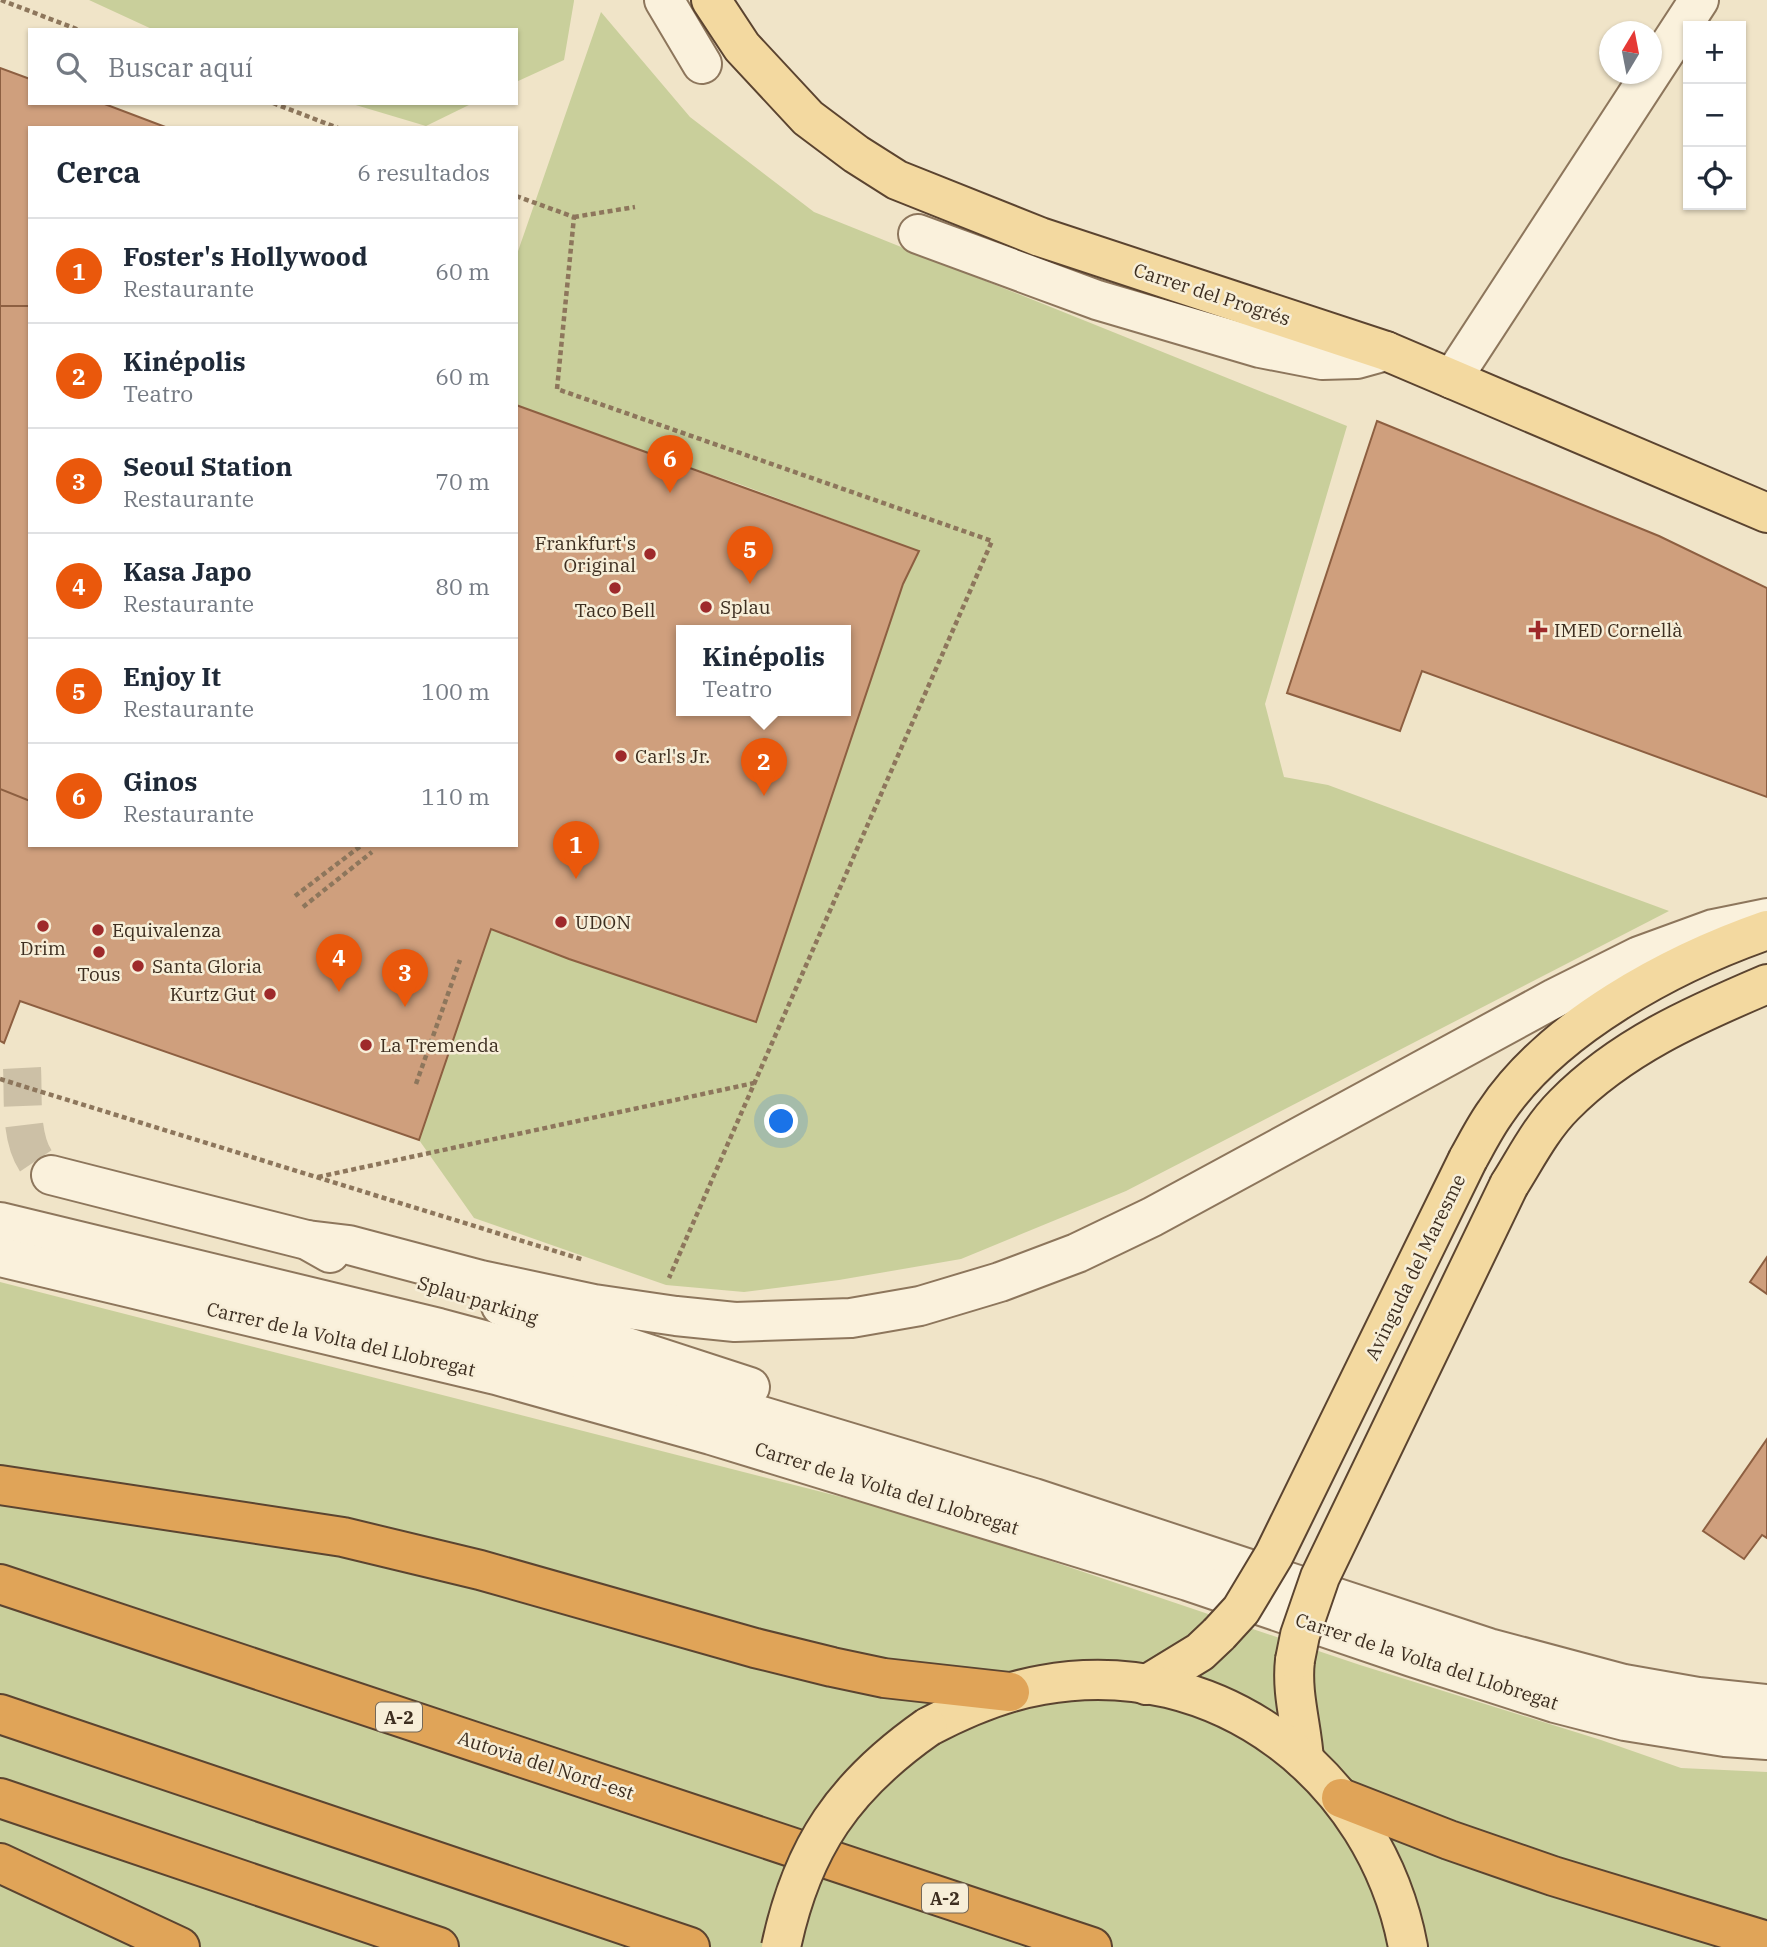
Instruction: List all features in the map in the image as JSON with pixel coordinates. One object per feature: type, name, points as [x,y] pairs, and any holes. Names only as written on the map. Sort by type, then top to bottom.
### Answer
[{"type":"highway","points":[[0,1485],[343,1537],[480,1570],[754,1648],[832,1667],[884,1678],[1010,1692]]},
{"type":"highway","name":"Autovia del Nord-est","points":[[0,1584],[1092,1947]]},
{"type":"highway","points":[[0,1714],[690,1947]]},
{"type":"highway","points":[[0,1798],[439,1947]]},
{"type":"highway","points":[[1341,1798],[1449,1840],[1553,1876],[1767,1941]]},
{"type":"highway","points":[[0,1863],[180,1947]]},
{"type":"highway","points":[[1553,1876],[1695,1947]]},
{"type":"main road","name":"Carrer del Progrés","points":[[711,0],[742,47],[808,118],[897,180],[1040,237],[1386,351],[1767,513]]},
{"type":"main road","name":"Avinguda del Maresme","points":[[1146,1685],[1200,1652],[1219,1634],[1241,1609],[1274,1555],[1468,1159],[1496,1111],[1525,1077],[1569,1035],[1619,1000],[1672,970],[1767,930]]},
{"type":"main road","points":[[1304,1760],[1303,1733],[1293,1682],[1303,1624],[1320,1577],[1509,1185],[1538,1137],[1563,1106],[1603,1070],[1642,1044],[1702,1012],[1767,984]]},
{"type":"main road","points":[[781,1947],[788,1913],[801,1876],[819,1840],[840,1807],[866,1777],[895,1750],[928,1727],[982,1701],[1043,1684],[1077,1681],[1146,1685],[1214,1704],[1266,1731],[1304,1760],[1341,1798],[1363,1828],[1385,1870],[1398,1905],[1408,1947]]},
{"type":"street","points":[[664,0],[702,64]]},
{"type":"street","points":[[1452,379],[1699,0]]},
{"type":"street","points":[[918,234],[1097,300],[1260,348],[1322,360],[1357,359],[1386,351]]},
{"type":"street","points":[[307,1240],[349,1245],[481,1280],[594,1304],[676,1317],[735,1322],[851,1318],[920,1306],[1076,1253],[1152,1217],[1555,998],[1639,956],[1713,929],[1767,918]]},
{"type":"street","name":"Splau parking","points":[[51,1175],[307,1240],[344,1260],[471,1297],[756,1389],[895,1455]]},
{"type":"street","name":"Carrer de la Volta del Llobregat","points":[[0,1222],[439,1328],[725,1405],[895,1455],[1186,1547],[1489,1648],[1624,1684],[1698,1697],[1767,1704]]},
{"type":"street","name":"Carrer de la Volta del Llobregat","points":[[0,1257],[496,1375],[711,1435],[1188,1581],[1555,1703],[1625,1721],[1725,1737],[1767,1740]]},
{"type":"path","points":[[1,0],[74,28]]},
{"type":"path","points":[[278,105],[333,126]]},
{"type":"path","points":[[518,196],[574,217],[635,207]]},
{"type":"path","points":[[574,217],[557,389],[992,541],[666,1285]]},
{"type":"path","points":[[295,896],[359,847]]},
{"type":"path","points":[[303,907],[372,852]]},
{"type":"path","points":[[416,1084],[460,960]]},
{"type":"path","points":[[0,1079],[589,1261]]},
{"type":"path","points":[[317,1177],[754,1083]]},
{"type":"green space","points":[[89,0],[574,0],[564,60],[518,81],[518,28],[150,28]]},
{"type":"green space","points":[[601,12],[690,117],[814,212],[1347,426],[1265,704],[1284,777],[1328,785],[1669,911],[1126,1191],[961,1259],[839,1280],[744,1292],[666,1285],[474,1218],[419,1140],[491,929],[569,959],[756,1021],[903,584],[919,551],[518,406],[518,251]]},
{"type":"green space","points":[[356,105],[469,105],[426,126]]},
{"type":"green space","points":[[0,1282],[920,1517],[1360,1665],[1601,1740],[1681,1768],[1767,1772],[1767,1947],[0,1947]]},
{"type":"building","name":"Splau","points":[[0,68],[28,78],[28,105],[107,105],[163,126],[28,126],[28,847],[518,847],[518,406],[919,551],[903,584],[756,1022],[569,959],[491,929],[419,1140],[20,1001],[4,1043],[0,1041]]},
{"type":"building","points":[[0,306],[28,306],[28,800],[0,789]]},
{"type":"building","name":"IMED Cornellà","points":[[1377,421],[1659,536],[1767,588],[1767,797],[1422,671],[1400,731],[1287,693]]},
{"type":"building","points":[[1767,1257],[1767,1294],[1750,1282]]},
{"type":"building","points":[[1767,1439],[1767,1538],[1762,1535],[1744,1559],[1703,1531]]},
{"type":"tunnel","points":[[22,1068],[27,1142],[32,1155],[51,1175]]},
{"type":"place","name":"Ginos","points":[[670,493]]},
{"type":"place","name":"Frankfurt's Original","points":[[650,554]]},
{"type":"place","name":"Enjoy It","points":[[750,584]]},
{"type":"place","name":"Taco Bell","points":[[615,588]]},
{"type":"place","name":"Splau","points":[[706,607]]},
{"type":"place","name":"IMED Cornellà","points":[[1538,630]]},
{"type":"place","name":"Carl's Jr.","points":[[621,756]]},
{"type":"place","name":"Kinépolis","points":[[764,796]]},
{"type":"place","name":"Foster's Hollywood","points":[[576,879]]},
{"type":"place","name":"UDON","points":[[561,922]]},
{"type":"place","name":"Drim","points":[[43,926]]},
{"type":"place","name":"Equivalenza","points":[[98,930]]},
{"type":"place","name":"Tous","points":[[99,952]]},
{"type":"place","name":"Santa Gloria","points":[[138,966]]},
{"type":"place","name":"Kasa Japo","points":[[339,992]]},
{"type":"place","name":"Kurtz Gut","points":[[270,994]]},
{"type":"place","name":"Seoul Station","points":[[405,1007]]},
{"type":"place","name":"La Tremenda","points":[[366,1045]]}]
